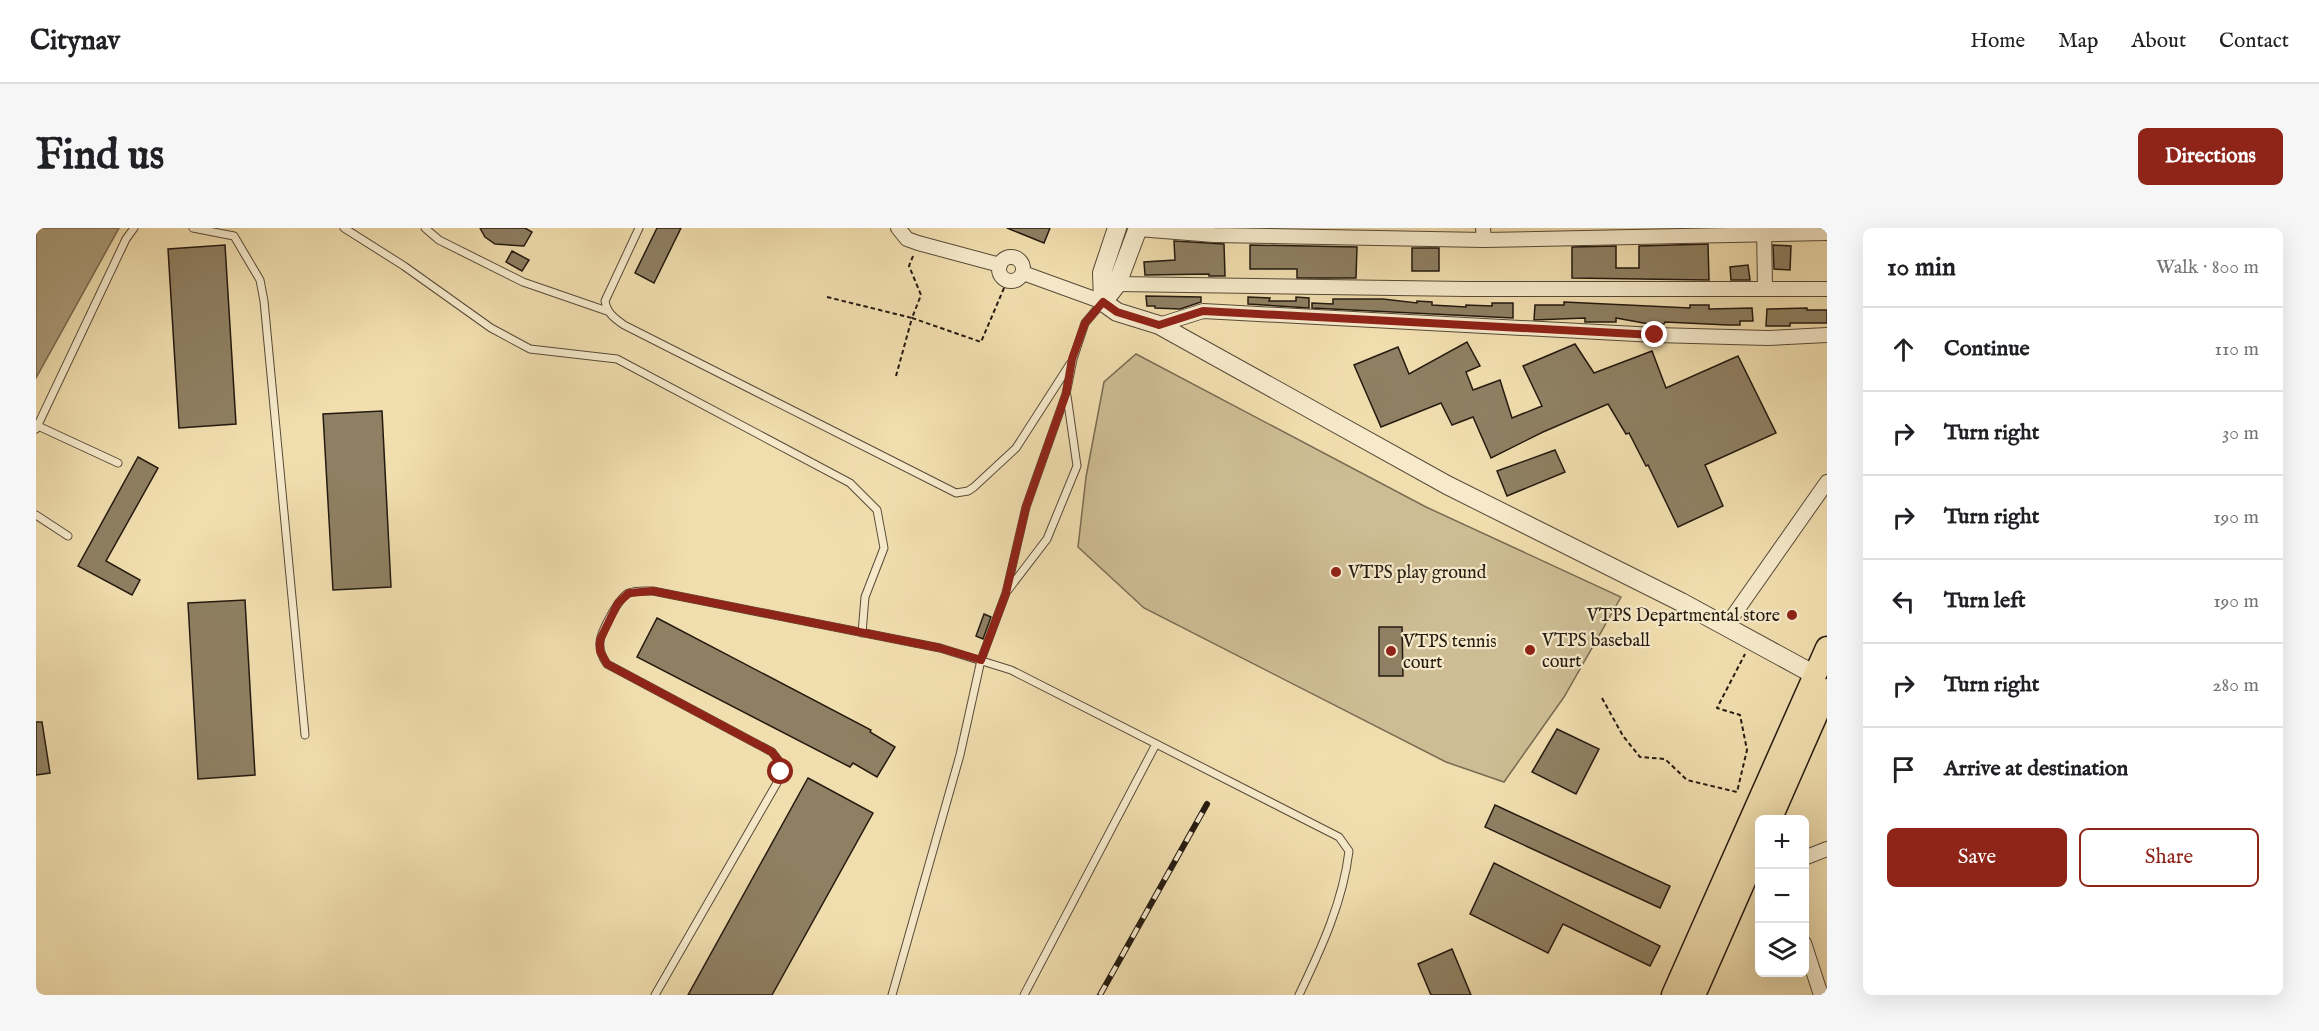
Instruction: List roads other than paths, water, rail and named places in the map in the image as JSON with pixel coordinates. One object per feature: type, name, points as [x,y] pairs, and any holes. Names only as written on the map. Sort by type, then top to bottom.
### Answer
[{"type":"highway","points":[[1772,815],[1823,682],[1827,648]]},
{"type":"highway","points":[[1673,995],[1823,682]]},
{"type":"highway","points":[[1694,995],[1755,855]]},
{"type":"street","points":[[898,228],[907,239],[918,243],[1000,265]]},
{"type":"street","points":[[1103,302],[1102,273],[1117,228]]},
{"type":"street","points":[[1103,302],[1118,284],[1138,228],[1214,234],[1764,231],[1827,233]]},
{"type":"street","points":[[1764,231],[1765,288]]},
{"type":"street","points":[[1009,257],[1017,259],[1022,265],[1023,273],[1015,281],[1007,281],[999,273],[1000,265],[1009,257]]},
{"type":"street","points":[[1023,273],[1103,302],[1117,312],[1159,325],[1447,484],[1753,640],[1823,682]]},
{"type":"street","points":[[1102,273],[1118,284],[1443,289],[1827,289]]},
{"type":"street","points":[[1159,325],[1203,311],[1655,335],[1768,338],[1827,335]]},
{"type":"street","points":[[1726,626],[1827,482]]},
{"type":"street","points":[[1809,856],[1827,849]]},
{"type":"street","points":[[1809,958],[1821,995]]},
{"type":"lane","points":[[118,463],[37,427],[126,239],[134,228]]},
{"type":"lane","points":[[193,228],[234,236],[260,280],[305,735]]},
{"type":"lane","points":[[344,228],[404,266],[491,328],[530,349],[617,359],[850,483],[877,510],[884,548],[865,597],[862,633]]},
{"type":"lane","points":[[425,228],[439,240],[523,282],[607,311],[624,325],[956,493],[968,491],[974,487],[1016,448],[1072,359]]},
{"type":"lane","points":[[607,311],[605,301],[639,228]]},
{"type":"lane","points":[[892,995],[960,755],[981,660],[1006,593],[1026,507],[1066,394],[1072,359],[1085,323],[1103,302]]},
{"type":"lane","points":[[1006,593],[1047,539],[1077,466],[1066,394]]},
{"type":"lane","points":[[36,515],[68,536]]},
{"type":"lane","points":[[655,995],[777,783],[782,765],[772,752],[607,664],[600,651],[600,640],[618,603],[629,593],[653,591],[940,648],[1011,670],[1339,837],[1349,851],[1346,876],[1325,940],[1299,995]]},
{"type":"lane","points":[[1024,995],[1156,744]]},
{"type":"railway","points":[[1100,995],[1207,804]]},
{"type":"place","name":"VTPS play ground","points":[[1336,572]]},
{"type":"place","name":"VTPS Departmental store","points":[[1792,615]]},
{"type":"place","name":"VTPS baseball court","points":[[1530,650]]},
{"type":"place","name":"VTPS tennis court","points":[[1391,651]]}]
